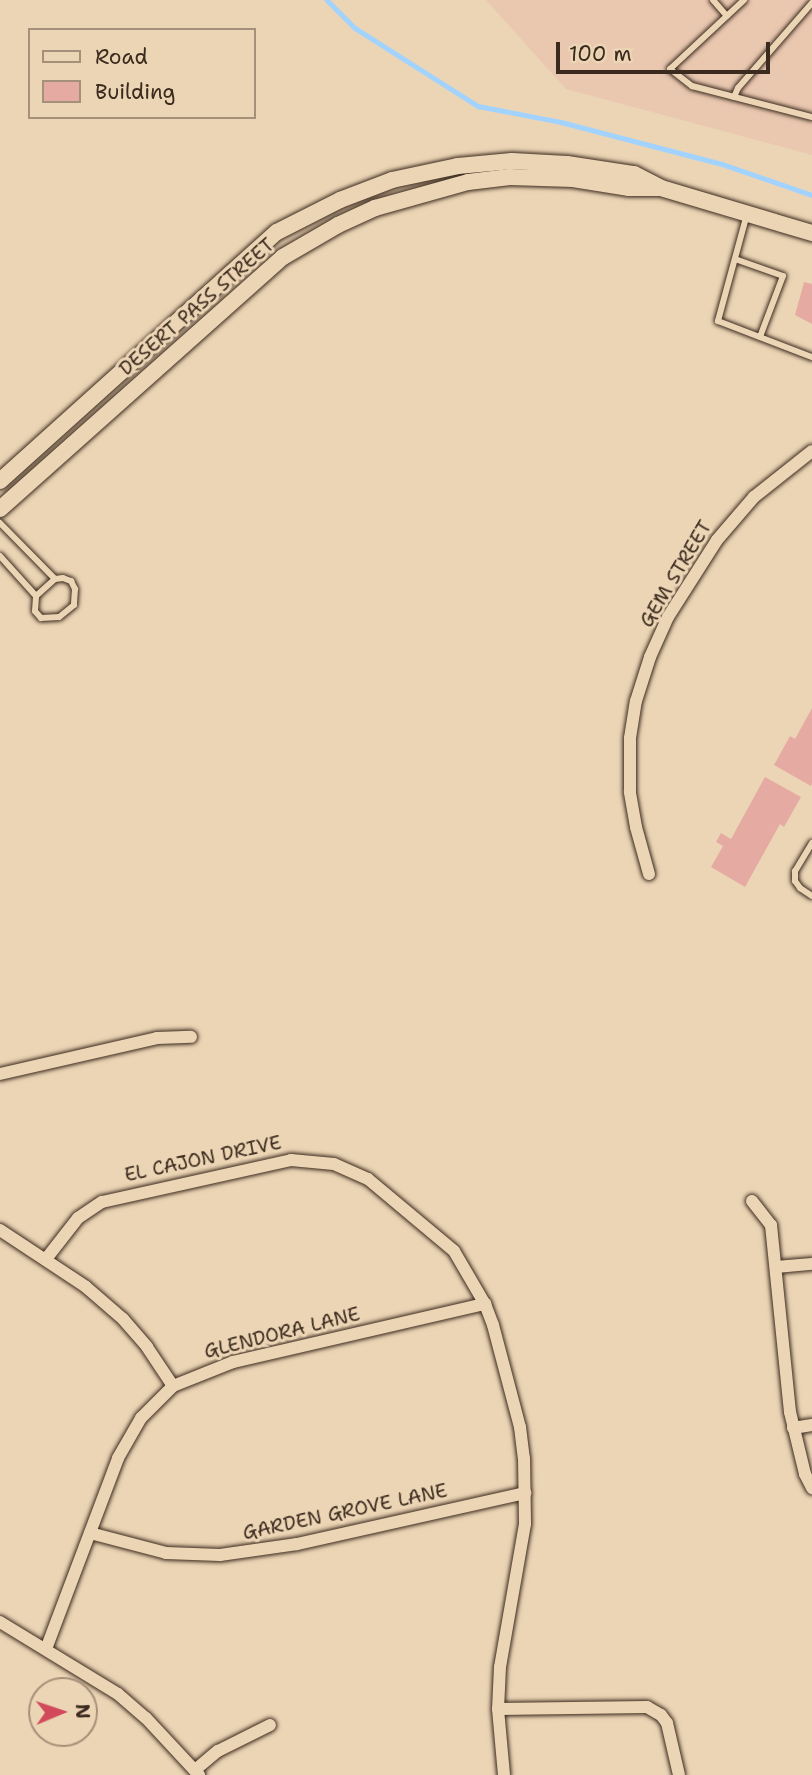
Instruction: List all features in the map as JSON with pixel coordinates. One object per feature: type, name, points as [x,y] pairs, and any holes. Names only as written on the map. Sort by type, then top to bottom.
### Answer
[{"type":"street","name":"DESERT PASS STREET","points":[[0,481],[277,232],[340,200],[392,180],[458,166],[512,161],[567,164],[634,174],[660,187],[812,233]]},
{"type":"street","name":"DESERT PASS STREET","points":[[0,509],[283,257],[338,225],[374,208],[468,182],[510,177],[573,179],[629,188],[660,187]]},
{"type":"street","points":[[268,241],[283,257]]},
{"type":"street","name":"GEM STREET","points":[[649,874],[636,827],[630,765],[636,701],[650,657],[668,617],[717,540],[754,497],[812,451]]},
{"type":"street","points":[[0,1074],[157,1038],[191,1037]]},
{"type":"street","name":"EL CAJON DRIVE","points":[[46,1259],[78,1218],[102,1202],[278,1161],[310,1160],[334,1164],[368,1179],[435,1233],[466,1268],[485,1304],[520,1427],[525,1493],[521,1558],[505,1632],[498,1709],[504,1775]]},
{"type":"street","points":[[752,1201],[771,1225],[785,1378],[793,1428],[805,1474],[812,1488]]},
{"type":"street","points":[[0,1230],[86,1287],[123,1319],[147,1347],[173,1386]]},
{"type":"street","points":[[776,1267],[812,1264]]},
{"type":"street","name":"GLENDORA LANE","points":[[46,1649],[118,1458],[132,1430],[173,1386],[233,1362],[485,1304]]},
{"type":"street","points":[[793,1428],[812,1426]]},
{"type":"street","name":"GARDEN GROVE LANE","points":[[90,1533],[166,1553],[220,1555],[297,1544],[525,1493]]},
{"type":"street","points":[[0,1622],[117,1694],[146,1718],[197,1772],[218,1751],[270,1725]]},
{"type":"street","points":[[498,1709],[647,1707],[662,1715],[667,1723],[678,1775]]},
{"type":"lane","points":[[713,0],[727,16]]},
{"type":"lane","points":[[744,0],[670,69],[692,86],[812,117]]},
{"type":"lane","points":[[734,97],[738,88],[812,3]]},
{"type":"lane","points":[[747,212],[718,321],[812,357]]},
{"type":"lane","points":[[734,259],[783,276],[760,337]]},
{"type":"lane","points":[[0,523],[55,579],[71,581],[75,589],[76,598],[70,611],[59,617],[41,618],[35,611],[36,596],[55,579]]},
{"type":"lane","points":[[0,556],[36,596]]},
{"type":"lane","points":[[812,843],[795,871],[800,888],[812,896]]},
{"type":"shaded area","points":[[486,0],[812,0],[812,155],[566,89]]},
{"type":"building","points":[[804,282],[812,284],[812,324],[795,315]]},
{"type":"building","points":[[812,708],[811,786],[774,765],[790,736],[795,739]]},
{"type":"building","points":[[765,777],[801,797],[784,827],[780,824],[745,887],[711,867],[723,846],[716,842],[721,833],[731,839]]},
{"type":"waterway","points":[[327,0],[355,28],[478,106],[561,122],[722,164],[812,195]]}]
